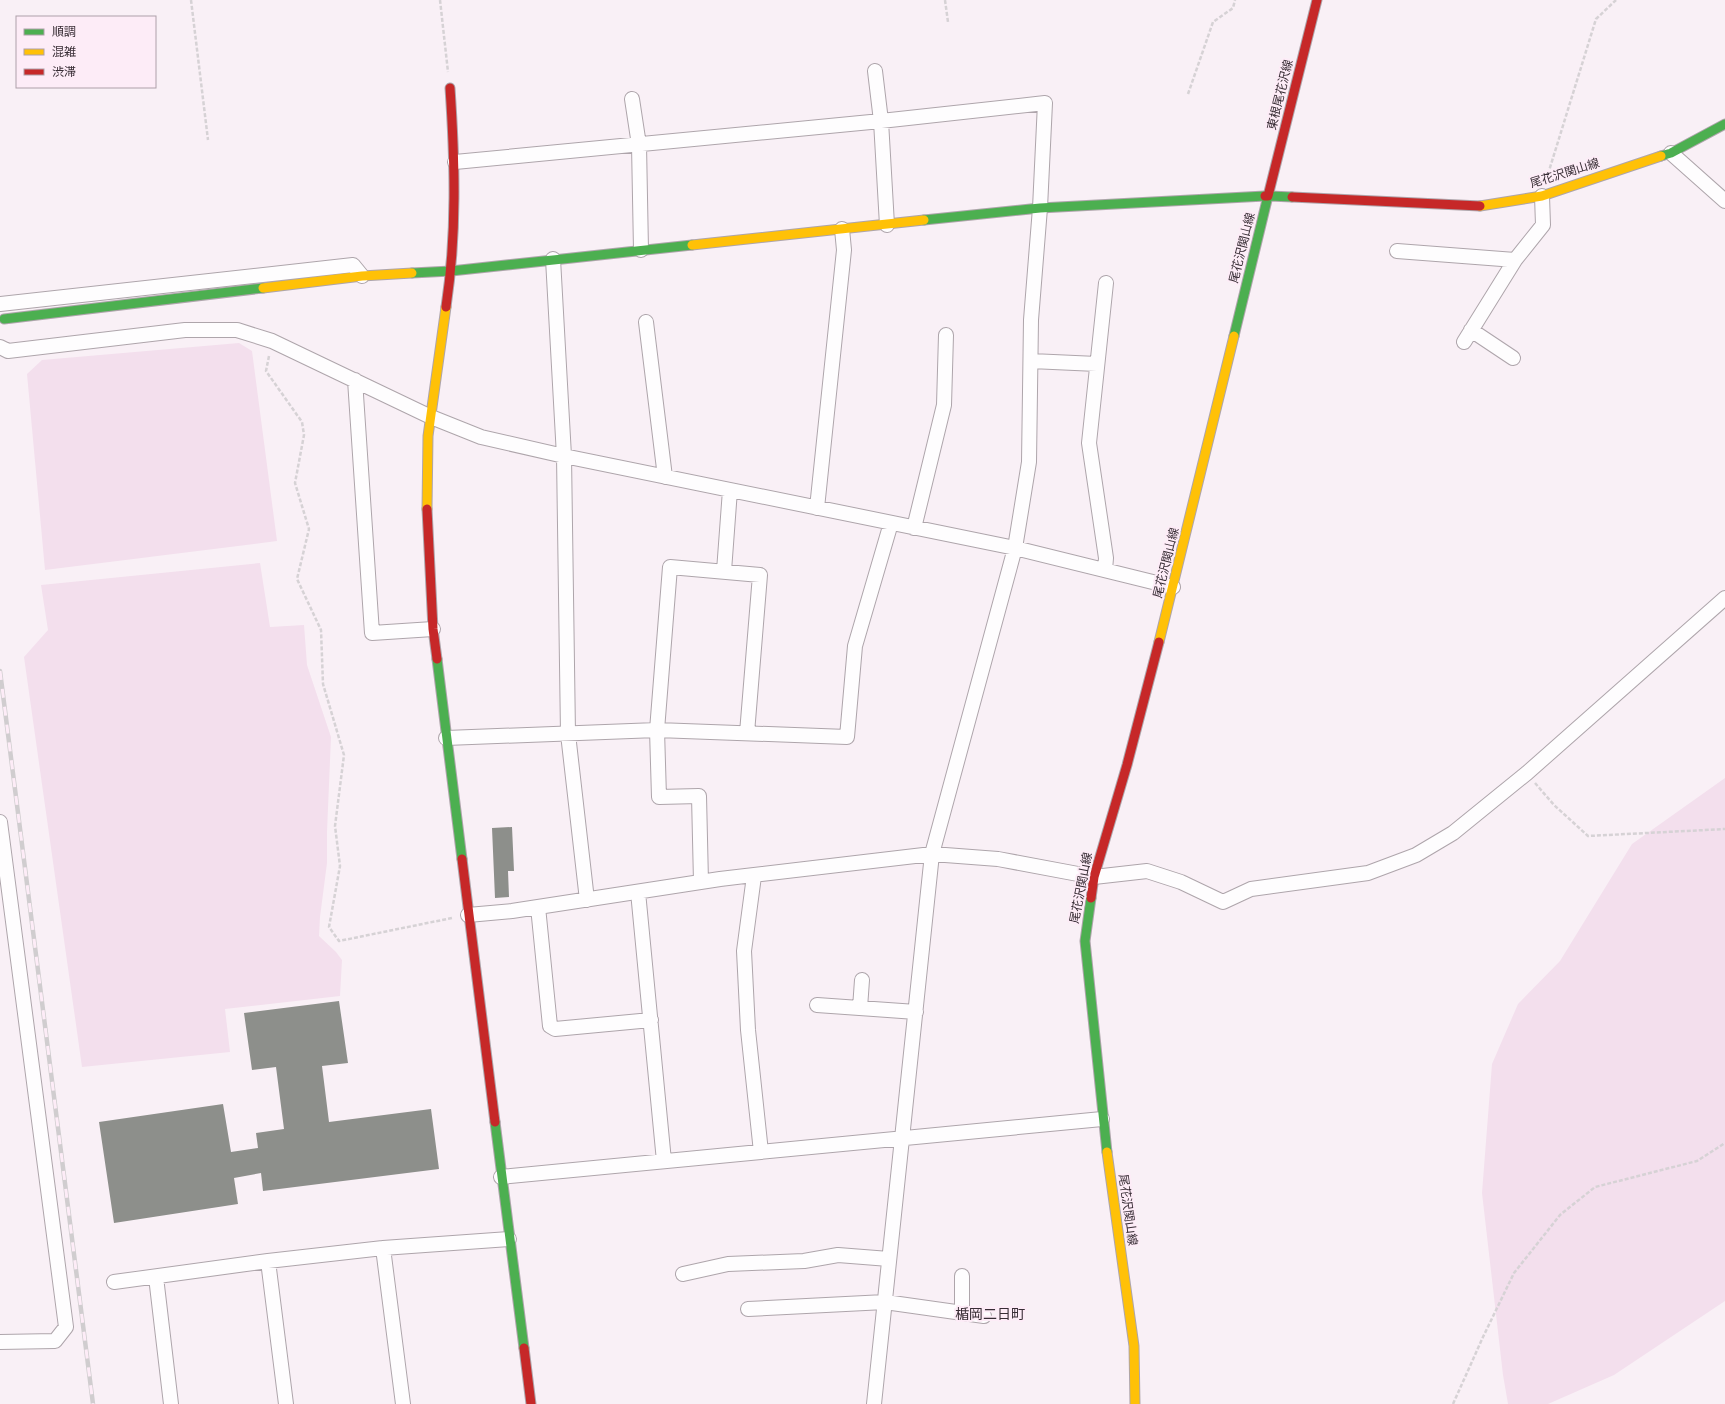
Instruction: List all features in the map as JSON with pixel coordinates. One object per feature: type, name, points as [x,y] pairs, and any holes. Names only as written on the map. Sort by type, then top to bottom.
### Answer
[{"type":"street","name":"東根尾花沢線","points":[[1268,196],[1317,0]]},
{"type":"street","points":[[875,70],[881,121],[887,225]]},
{"type":"street","points":[[450,88],[455,162],[454,233],[451,271],[431,416],[427,460],[428,532],[433,629],[531,1404]]},
{"type":"street","points":[[632,99],[639,145],[641,250]]},
{"type":"street","points":[[455,162],[881,121],[1045,103],[1040,208],[1031,320],[1028,462],[1015,548],[932,854],[874,1404]]},
{"type":"street","name":"尾花沢関山線","points":[[1135,1404],[1134,1346],[1102,1119],[1084,941],[1094,877],[1127,765],[1173,587],[1268,196],[1482,206],[1542,196],[1671,153],[1725,124]]},
{"type":"street","points":[[1671,153],[1725,201]]},
{"type":"street","points":[[4,319],[362,276],[451,271],[1040,208],[1268,196]]},
{"type":"street","points":[[1513,358],[1468,336],[1515,260],[1543,225],[1542,196]]},
{"type":"street","points":[[817,508],[844,250],[842,229]]},
{"type":"street","points":[[1397,251],[1515,260]]},
{"type":"street","points":[[553,259],[564,456],[568,734],[586,900]]},
{"type":"street","points":[[0,304],[353,265],[362,276]]},
{"type":"street","points":[[1105,570],[1106,558],[1089,443],[1106,283]]},
{"type":"street","points":[[646,322],[665,477]]},
{"type":"street","points":[[0,347],[8,351],[185,330],[237,330],[272,341],[431,416],[480,437],[665,477],[1015,548],[1173,587]]},
{"type":"street","points":[[914,528],[944,405],[946,335]]},
{"type":"street","points":[[1031,361],[1097,364]]},
{"type":"street","points":[[355,380],[372,632],[433,629]]},
{"type":"street","points":[[724,571],[730,490]]},
{"type":"street","points":[[446,738],[658,730],[847,737],[855,646],[891,523]]},
{"type":"street","points":[[701,882],[699,796],[659,797],[658,730],[670,567],[760,575],[747,733]]},
{"type":"street","points":[[468,915],[538,907],[701,882],[932,854],[998,859],[1094,877],[1147,871],[1181,882],[1223,902],[1251,889],[1368,873],[1416,855],[1453,833],[1527,773],[1725,598]]},
{"type":"street","points":[[0,822],[2,850],[66,1326],[55,1341],[0,1342]]},
{"type":"street","points":[[754,876],[744,951],[748,1030],[761,1152]]},
{"type":"street","points":[[638,892],[664,1161]]},
{"type":"street","points":[[538,907],[550,1026],[555,1029],[651,1020]]},
{"type":"street","points":[[860,1008],[862,980]]},
{"type":"street","points":[[817,1005],[916,1012]]},
{"type":"street","points":[[501,1176],[1102,1119]]},
{"type":"street","points":[[114,1282],[268,1261],[383,1248],[509,1239]]},
{"type":"street","points":[[383,1248],[403,1404]]},
{"type":"street","points":[[683,1274],[728,1264],[804,1261],[838,1255],[889,1259]]},
{"type":"street","points":[[268,1261],[286,1404]]},
{"type":"street","points":[[962,1276],[962,1313]]},
{"type":"street","points":[[156,1277],[171,1404]]},
{"type":"street","points":[[748,1309],[885,1302],[984,1316]]},
{"type":"path","points":[[191,0],[208,140]]},
{"type":"path","points":[[440,0],[450,88]]},
{"type":"path","points":[[945,0],[948,22]]},
{"type":"path","points":[[1188,94],[1213,22],[1233,8],[1235,0]]},
{"type":"path","points":[[1542,196],[1596,19],[1616,0]]},
{"type":"path","points":[[272,341],[266,370],[302,422],[304,435],[295,483],[309,528],[297,579],[321,630],[323,684],[344,755],[335,826],[340,866],[329,927],[339,941],[468,915]]},
{"type":"path","points":[[1527,773],[1554,805],[1588,836],[1725,829]]},
{"type":"path","points":[[1453,1404],[1514,1273],[1560,1215],[1595,1187],[1697,1160],[1725,1143]]},
{"type":"shaded area","points":[[239,343],[252,351],[277,541],[45,570],[27,374],[42,360]]},
{"type":"shaded area","points":[[260,563],[270,627],[304,625],[307,665],[331,737],[327,863],[319,936],[336,952],[342,960],[340,996],[225,1009],[230,1052],[82,1067],[24,657],[48,630],[41,585]]},
{"type":"shaded area","points":[[1725,778],[1725,1301],[1614,1375],[1548,1404],[1508,1404],[1503,1375],[1482,1193],[1492,1064],[1518,1004],[1560,961],[1632,844]]},
{"type":"building","points":[[512,827],[514,871],[508,871],[509,897],[495,898],[492,828]]},
{"type":"building","points":[[339,1001],[348,1063],[322,1066],[329,1122],[431,1109],[439,1169],[263,1191],[261,1173],[234,1178],[238,1204],[114,1223],[99,1122],[223,1104],[231,1152],[258,1148],[256,1133],[284,1129],[276,1067],[252,1070],[244,1013]]},
{"type":"railway","points":[[0,671],[93,1404]]},
{"type":"traffic: fast","points":[[1661,156],[1671,153],[1725,124]]},
{"type":"traffic: fast","points":[[924,220],[1040,208],[1265,196]]},
{"type":"traffic: fast","points":[[1234,336],[1268,196],[1292,197]]},
{"type":"traffic: fast","points":[[412,273],[451,271],[692,245]]},
{"type":"traffic: fast","points":[[4,319],[263,288]]},
{"type":"traffic: fast","points":[[437,659],[462,859]]},
{"type":"traffic: fast","points":[[1091,898],[1085,941],[1107,1152]]},
{"type":"traffic: fast","points":[[495,1122],[524,1348]]},
{"type":"traffic: slow","points":[[1480,206],[1542,196],[1661,156]]},
{"type":"traffic: slow","points":[[692,245],[924,220]]},
{"type":"traffic: slow","points":[[263,288],[362,276],[412,273]]},
{"type":"traffic: slow","points":[[427,509],[428,436],[446,307]]},
{"type":"traffic: slow","points":[[1159,642],[1234,336]]},
{"type":"traffic: slow","points":[[1107,1152],[1134,1346],[1135,1404]]},
{"type":"traffic: jam","points":[[1265,196],[1268,196],[1317,0]]},
{"type":"traffic: jam","points":[[446,307],[450,280],[454,198],[450,88]]},
{"type":"traffic: jam","points":[[1292,197],[1480,206]]},
{"type":"traffic: jam","points":[[427,509],[433,629],[437,659]]},
{"type":"traffic: jam","points":[[1091,898],[1094,877],[1127,765],[1159,642]]},
{"type":"traffic: jam","points":[[462,859],[495,1122]]},
{"type":"traffic: jam","points":[[524,1348],[531,1404]]},
{"type":"district","name":"楯岡二日町","points":[[990,1315]]}]
